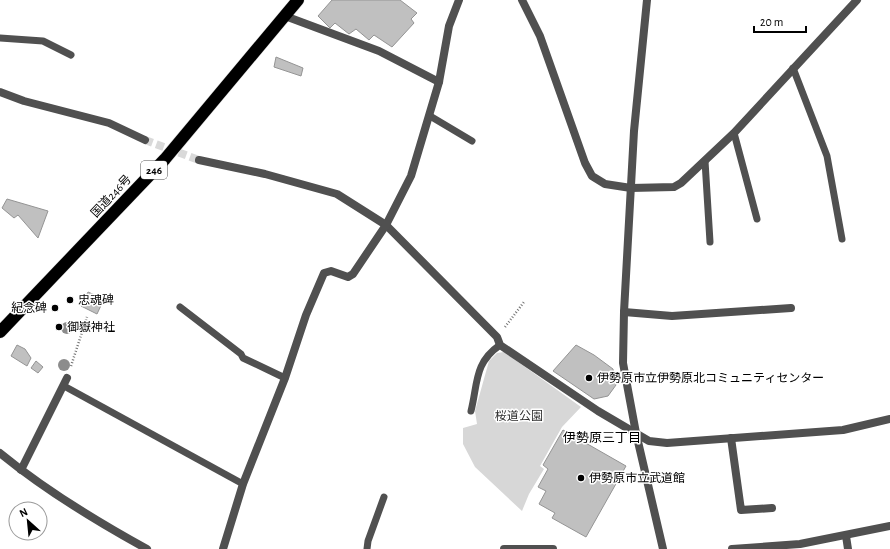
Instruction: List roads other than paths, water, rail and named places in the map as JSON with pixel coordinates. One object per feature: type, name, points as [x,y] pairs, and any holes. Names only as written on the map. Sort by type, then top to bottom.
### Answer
[{"type":"highway","name":"国道246号","points":[[0,332],[165,159],[298,0]]},
{"type":"street","points":[[223,549],[243,484],[285,378],[306,315],[324,273],[331,271],[348,277],[353,274],[386,225],[411,176],[439,82],[449,26],[460,0]]},
{"type":"street","points":[[522,0],[540,36],[585,163],[592,176],[605,184],[631,188],[674,187],[705,161],[734,133],[857,0]]},
{"type":"street","points":[[647,0],[634,131],[624,312],[623,363],[636,433],[663,549]]},
{"type":"street","points":[[285,16],[379,51],[439,82]]},
{"type":"street","points":[[0,92],[32,104],[109,123],[145,140]]},
{"type":"street","points":[[199,160],[265,174],[337,194],[386,225],[499,341],[598,411],[649,441],[667,443],[843,430],[890,419]]},
{"type":"street","points":[[624,312],[672,316],[791,308]]},
{"type":"street","points":[[21,470],[66,382]]},
{"type":"street","points":[[731,438],[740,510],[757,513],[772,508]]},
{"type":"street","points":[[0,453],[21,470],[97,521],[147,549]]},
{"type":"street","points":[[732,549],[800,544],[890,526]]},
{"type":"street","points":[[846,536],[848,549]]},
{"type":"street","points":[[504,549],[553,549]]},
{"type":"lane","points":[[0,38],[43,41],[71,55]]},
{"type":"lane","points":[[793,68],[827,156],[842,238]]},
{"type":"lane","points":[[430,116],[472,141]]},
{"type":"lane","points":[[734,133],[757,219]]},
{"type":"lane","points":[[705,161],[710,242]]},
{"type":"lane","points":[[180,307],[241,354],[243,358],[285,378]]},
{"type":"lane","points":[[471,411],[478,372],[499,341]]},
{"type":"lane","points":[[66,382],[243,484]]},
{"type":"lane","points":[[367,549],[368,541],[384,497]]},
{"type":"tunnel","points":[[145,140],[199,160]]},
{"type":"place","name":"忠魂碑","points":[[70,300]]},
{"type":"place","name":"紀念碑","points":[[55,308]]},
{"type":"place","name":"御嶽神社","points":[[59,327]]},
{"type":"place","name":"伊勢原市立伊勢原北コミュニティセンター","points":[[589,378]]},
{"type":"place","name":"伊勢原市立武道館","points":[[581,478]]},
{"type":"district","name":"伊勢原三丁目","points":[[602,437]]},
{"type":"park label","name":"桜道公園","points":[[519,416]]}]
